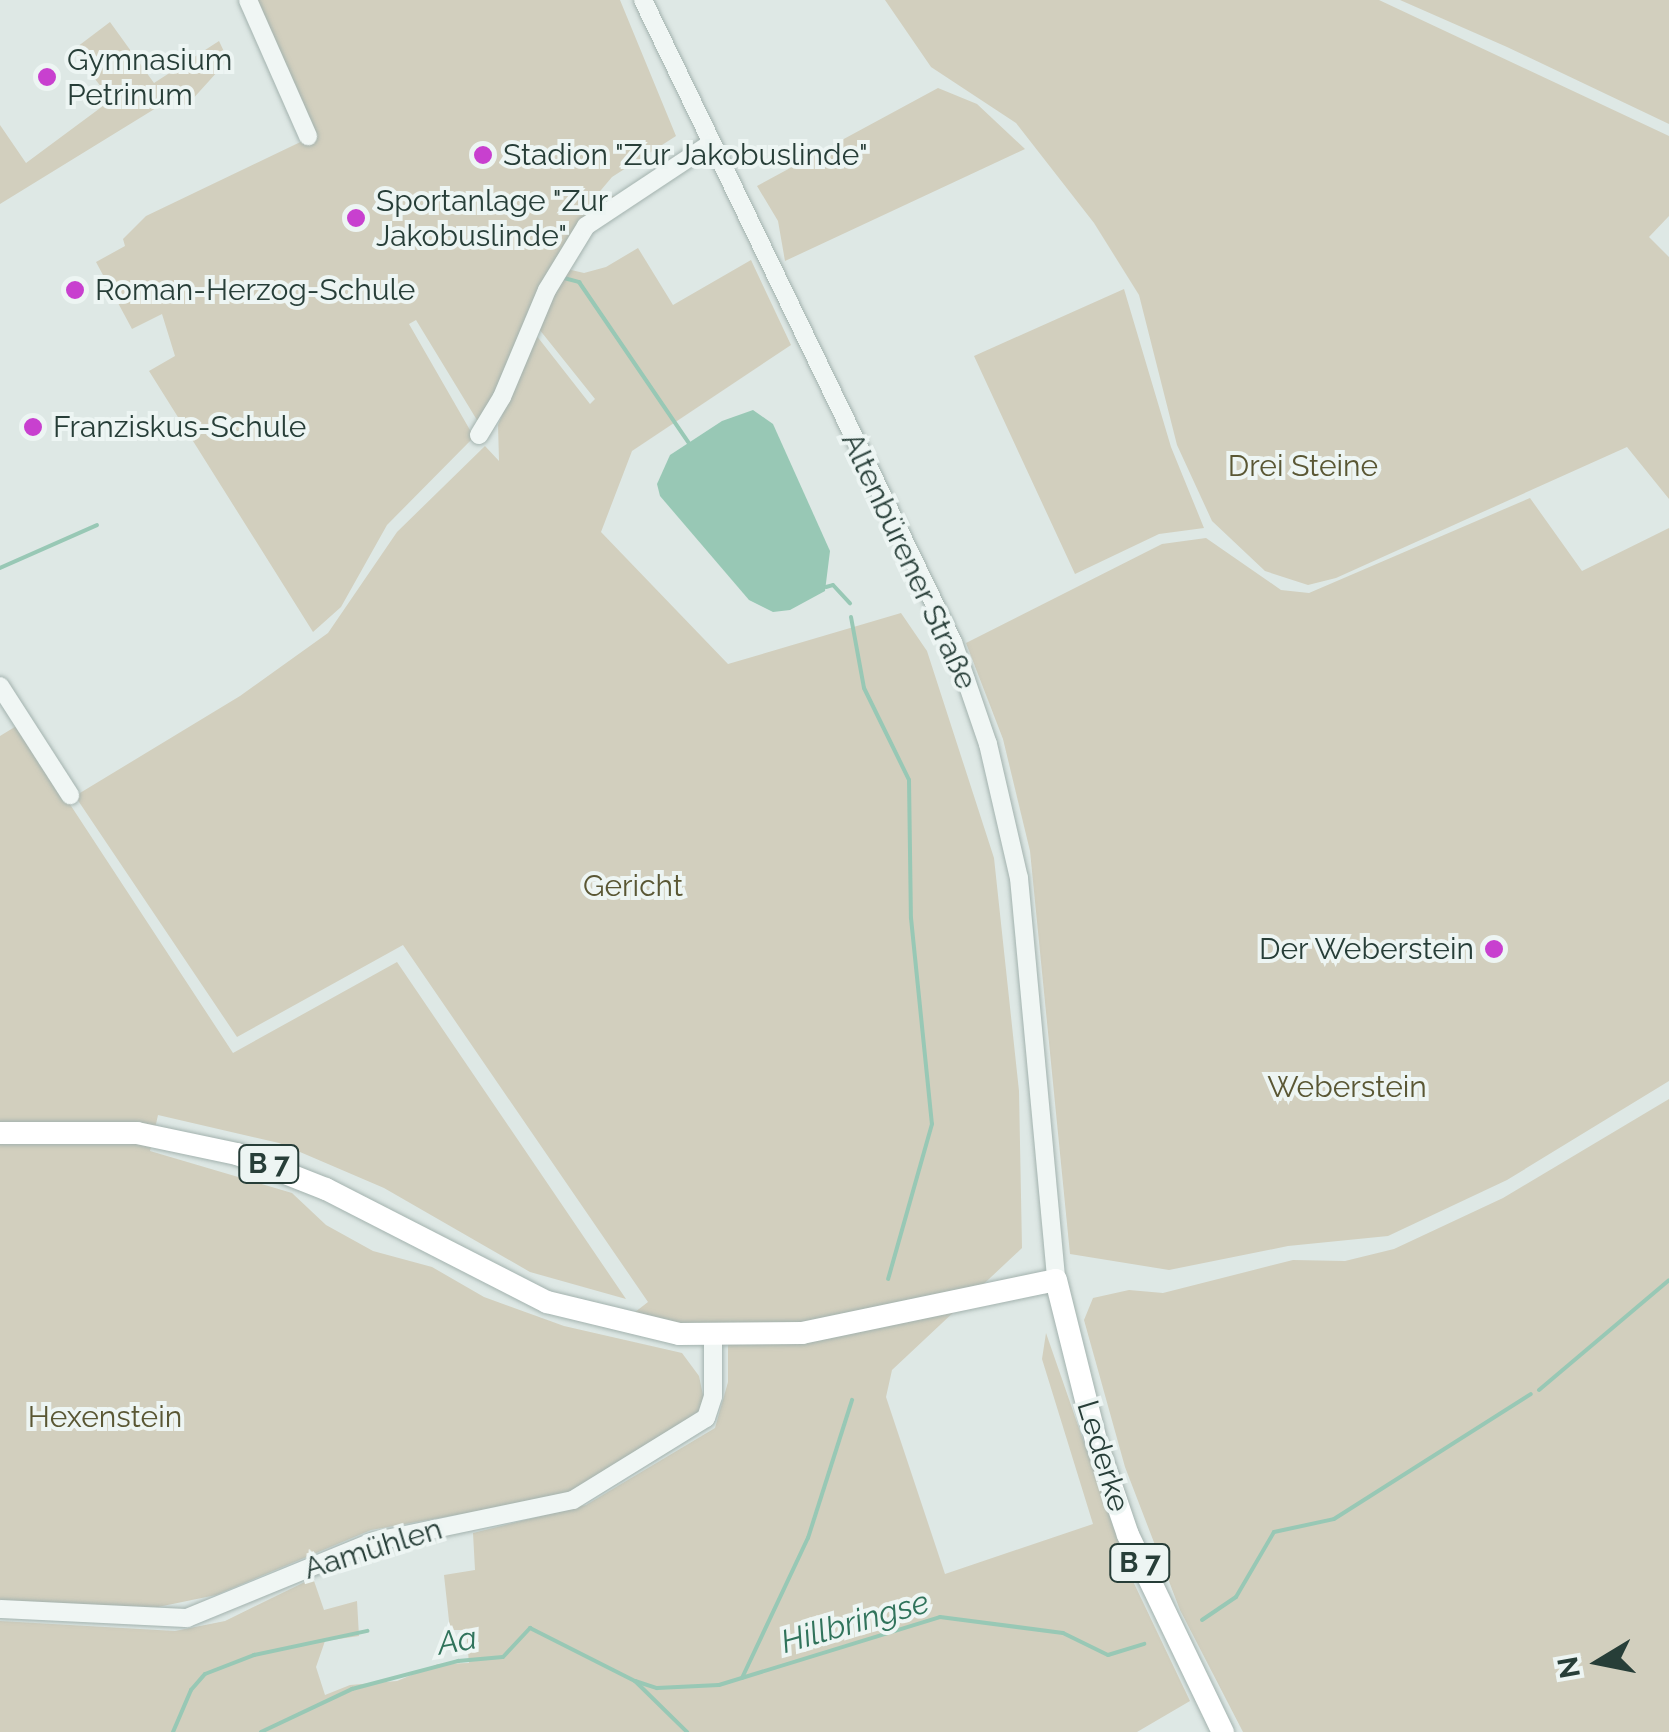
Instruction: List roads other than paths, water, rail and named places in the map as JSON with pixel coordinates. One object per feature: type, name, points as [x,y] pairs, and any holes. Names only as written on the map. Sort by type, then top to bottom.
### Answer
[{"type":"main road","name":"B 7","points":[[0,1133],[137,1134],[237,1154],[308,1180],[547,1302],[626,1325],[713,1336],[802,1333],[1056,1280]]},
{"type":"main road","name":"Lederke","points":[[1056,1280],[1096,1441],[1128,1535],[1223,1732]]},
{"type":"street","points":[[248,0],[308,136]]},
{"type":"street","name":"Altenbürener Straße","points":[[643,0],[953,642],[988,744],[1019,878],[1056,1280]]},
{"type":"street","points":[[478,434],[502,397],[547,290],[586,226],[710,144]]},
{"type":"street","points":[[0,686],[70,794]]},
{"type":"street","name":"Aamühlen","points":[[0,1609],[187,1618],[372,1542],[573,1500],[706,1418],[713,1396],[713,1336]]},
{"type":"waterway","points":[[564,278],[579,282],[689,443]]},
{"type":"waterway","points":[[0,568],[97,525]]},
{"type":"waterway","points":[[826,587],[833,585],[850,603]]},
{"type":"waterway","points":[[851,617],[864,688],[909,780],[911,918],[932,1124],[888,1279]]},
{"type":"waterway","name":"Hillbringse","points":[[1539,1390],[1669,1280]]},
{"type":"waterway","name":"Hillbringse","points":[[1202,1620],[1236,1597],[1274,1532],[1334,1519],[1531,1394]]},
{"type":"waterway","points":[[742,1678],[808,1538],[852,1400]]},
{"type":"waterway","name":"Hillbringse","points":[[635,1681],[657,1688],[719,1685],[940,1617],[1063,1633],[1108,1655],[1144,1644]]},
{"type":"waterway","name":"Aa","points":[[261,1732],[352,1689],[458,1661],[503,1657],[530,1628],[635,1681],[687,1732]]},
{"type":"waterway","points":[[173,1732],[191,1690],[205,1674],[254,1655],[367,1631]]},
{"type":"place","name":"Gymnasium Petrinum","points":[[47,77]]},
{"type":"place","name":"Stadion \"Zur Jakobuslinde\"","points":[[483,155]]},
{"type":"place","name":"Sportanlage \"Zur Jakobuslinde\"","points":[[356,218]]},
{"type":"place","name":"Roman-Herzog-Schule","points":[[75,290]]},
{"type":"place","name":"Franziskus-Schule","points":[[33,427]]},
{"type":"place","name":"Der Weberstein","points":[[1494,949]]},
{"type":"park label","name":"Drei Steine","points":[[1303,466]]},
{"type":"park label","name":"Gericht","points":[[633,886]]},
{"type":"park label","name":"Weberstein","points":[[1347,1087]]},
{"type":"park label","name":"Hexenstein","points":[[105,1417]]}]
